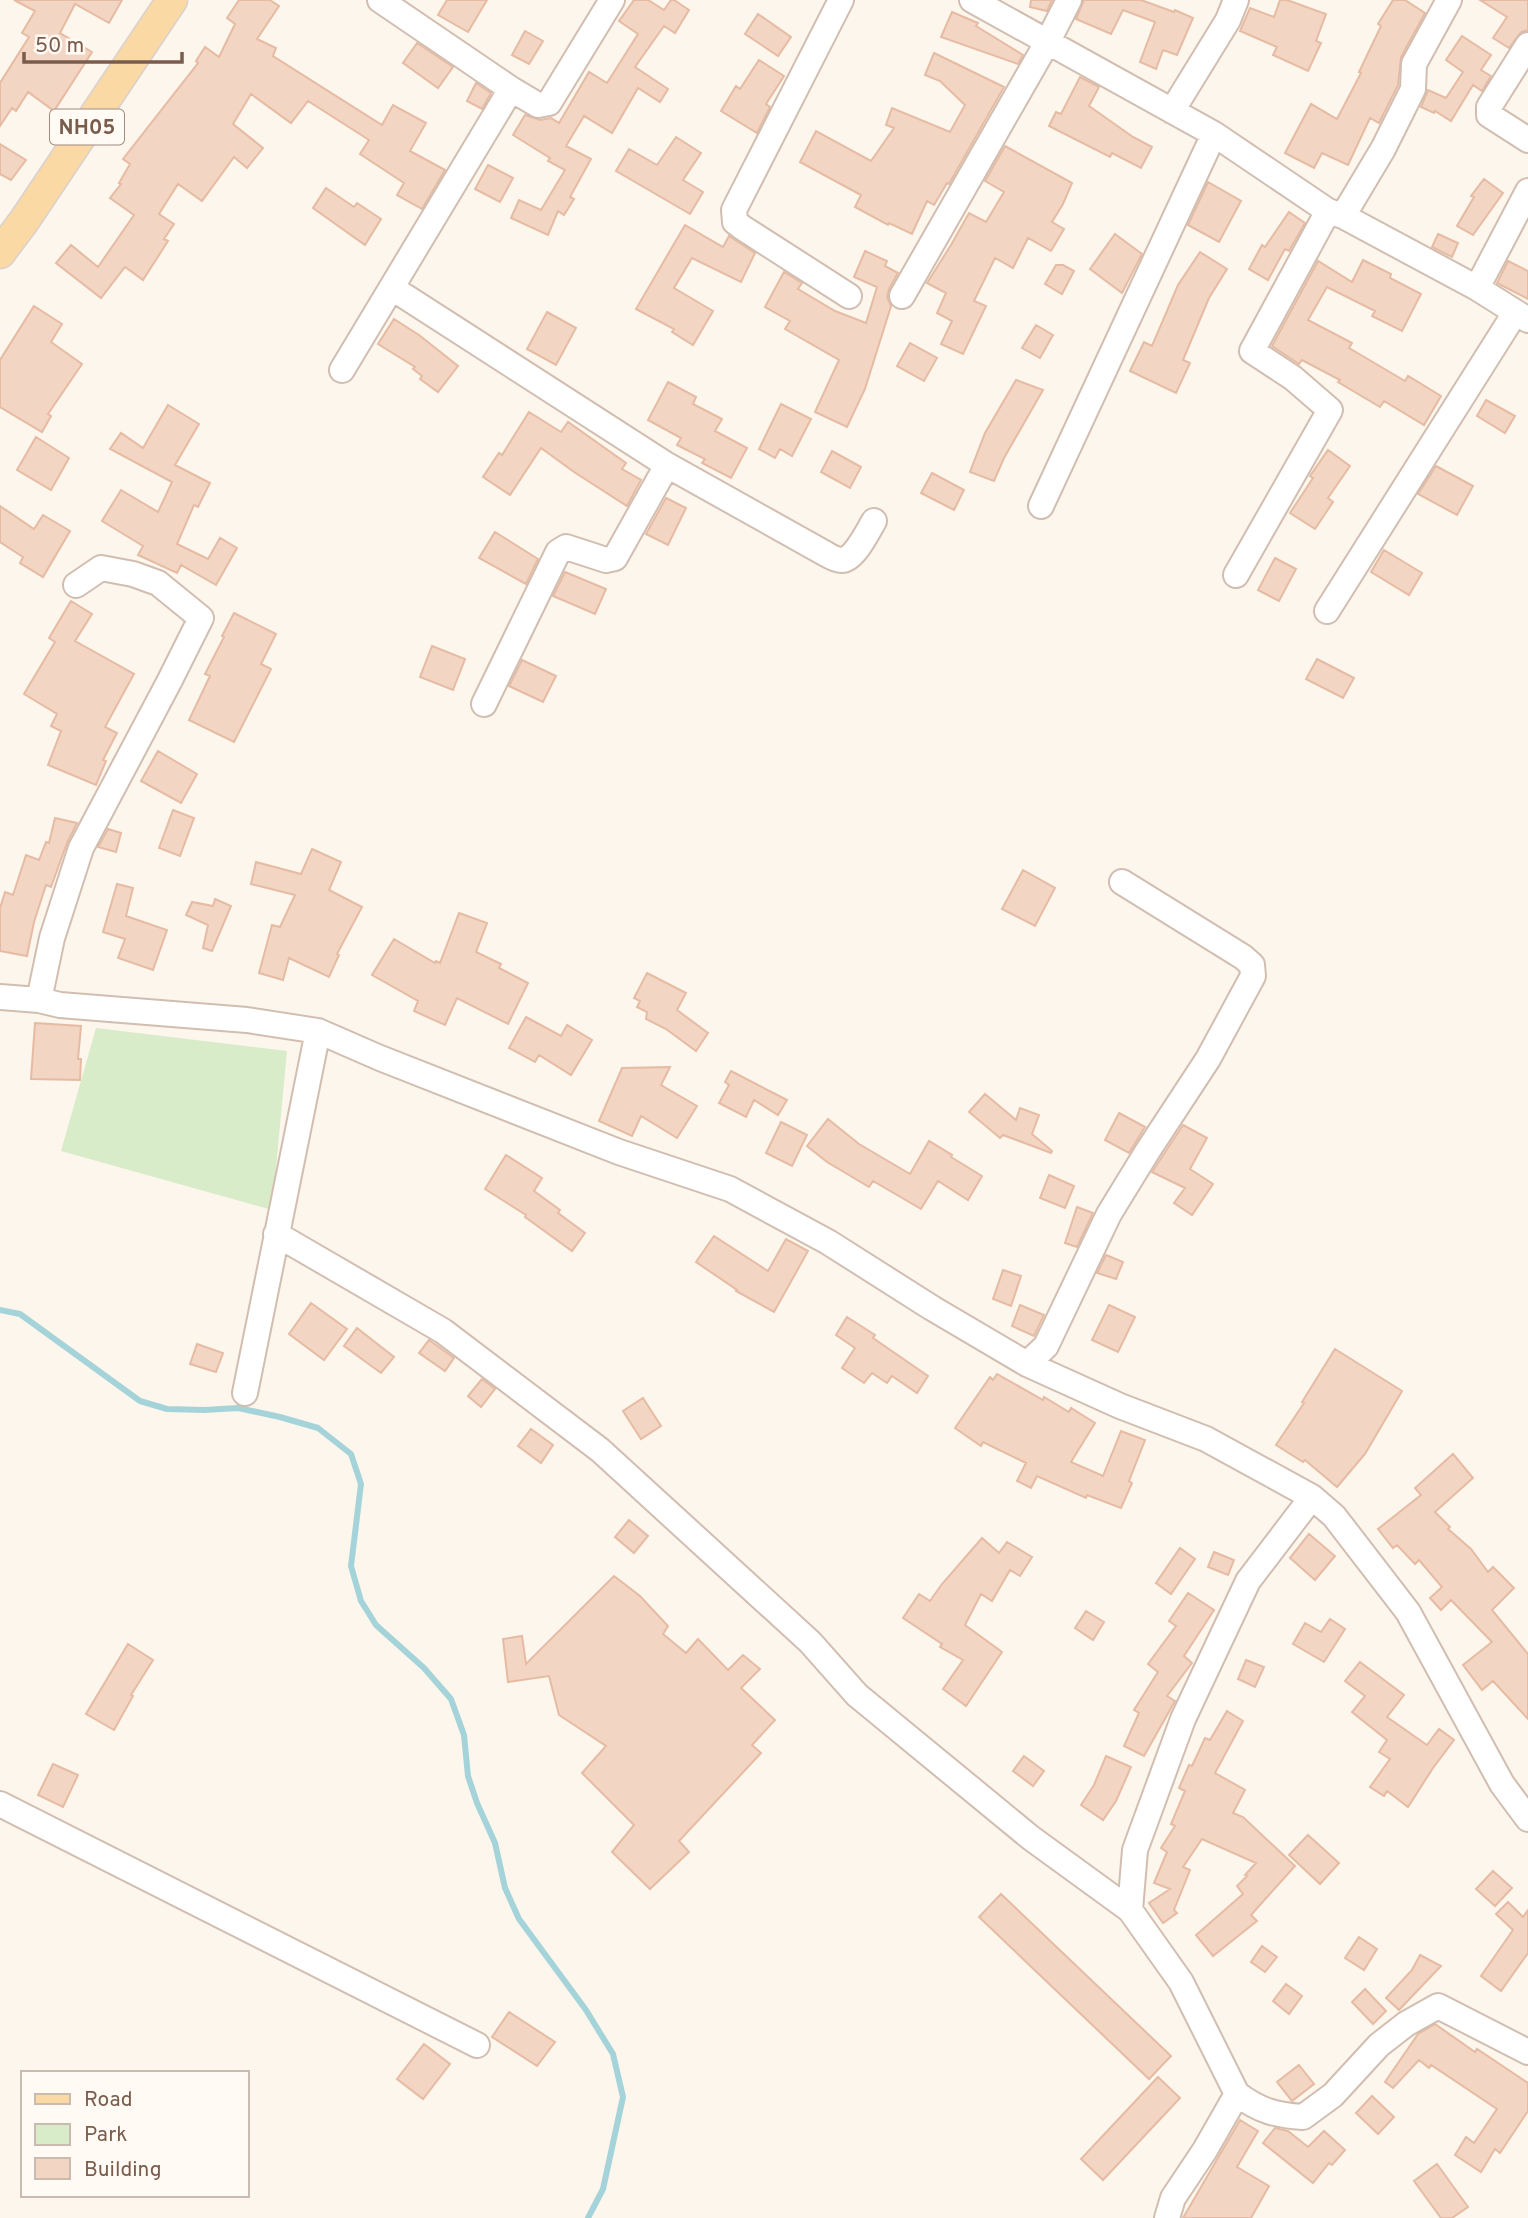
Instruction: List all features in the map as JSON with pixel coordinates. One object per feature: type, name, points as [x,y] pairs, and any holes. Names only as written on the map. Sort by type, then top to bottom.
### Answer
[{"type":"main road","name":"NH05","points":[[0,253],[172,0]]},
{"type":"street","points":[[380,0],[538,105],[549,103],[612,0]]},
{"type":"street","points":[[841,0],[734,210],[735,222],[743,228],[849,296]]},
{"type":"street","points":[[972,0],[1214,134],[1336,214],[1477,288],[1521,317],[1327,611]]},
{"type":"street","points":[[902,296],[1069,0]]},
{"type":"street","points":[[1172,110],[1228,20],[1236,0]]},
{"type":"street","points":[[1236,575],[1330,410],[1293,378],[1252,351],[1336,214],[1383,149],[1413,89],[1414,64],[1450,0]]},
{"type":"street","points":[[1528,45],[1489,107],[1489,115],[1528,140]]},
{"type":"street","points":[[342,370],[511,89]]},
{"type":"street","points":[[1041,506],[1214,134]]},
{"type":"street","points":[[1477,288],[1528,191]]},
{"type":"street","points":[[392,288],[667,465],[839,561],[848,559],[857,549],[874,521]]},
{"type":"street","points":[[484,704],[558,552],[566,547],[606,560],[615,558],[667,465]]},
{"type":"street","points":[[39,1000],[52,938],[81,848],[201,618],[158,583],[133,574],[101,568],[76,585]]},
{"type":"street","points":[[1027,1364],[1046,1346],[1110,1214],[1208,1059],[1253,976],[1252,965],[1243,957],[1122,883]]},
{"type":"street","points":[[0,997],[39,1000],[60,1005],[247,1020],[318,1031],[619,1152],[730,1189],[828,1242],[1027,1364],[1120,1406],[1206,1439],[1312,1497],[1334,1516],[1408,1612],[1502,1784],[1528,1819]]},
{"type":"street","points":[[245,1392],[318,1031]]},
{"type":"street","points":[[276,1234],[443,1331],[600,1450],[810,1642],[857,1695],[1031,1838],[1130,1910],[1181,1982],[1237,2094],[1255,2107],[1280,2115],[1303,2117],[1333,2095],[1380,2045],[1406,2024],[1438,2006],[1528,2052]]},
{"type":"street","points":[[1130,1910],[1135,1850],[1183,1719],[1248,1581],[1312,1497]]},
{"type":"street","points":[[0,1804],[477,2045]]},
{"type":"street","points":[[1167,2218],[1173,2198],[1237,2094]]},
{"type":"green space","points":[[96,1028],[287,1051],[272,1210],[61,1151]]},
{"type":"building","points":[[14,0],[122,0],[109,23],[75,4],[60,33],[92,52],[54,111],[28,92],[16,111],[12,108],[0,126],[0,83],[29,37],[22,33],[35,11]]},
{"type":"building","points":[[239,0],[270,0],[279,6],[257,39],[276,48],[273,56],[382,125],[393,105],[426,123],[410,151],[445,170],[422,209],[397,195],[404,183],[360,154],[369,140],[308,101],[291,123],[251,94],[233,124],[263,148],[247,168],[234,157],[202,201],[178,184],[159,214],[174,224],[164,239],[168,241],[143,280],[125,267],[101,298],[56,263],[71,245],[98,267],[134,215],[110,198],[121,184],[119,183],[130,164],[123,159],[198,63],[196,61],[205,47],[219,57],[235,24],[227,18]]},
{"type":"building","points":[[447,0],[487,0],[468,32],[438,15]]},
{"type":"building","points":[[634,0],[648,0],[664,10],[671,0],[674,0],[689,10],[675,33],[664,26],[635,67],[668,89],[660,102],[638,88],[612,133],[584,116],[566,146],[591,159],[570,197],[574,199],[564,215],[558,211],[548,235],[511,218],[519,200],[541,210],[565,170],[513,135],[525,115],[540,120],[551,118],[559,123],[589,72],[607,83],[638,34],[619,21]]},
{"type":"building","points":[[1031,0],[1052,0],[1047,11],[1030,7]]},
{"type":"building","points":[[1084,0],[1141,0],[1193,18],[1177,55],[1163,50],[1156,69],[1140,62],[1155,22],[1123,10],[1111,34],[1076,19]]},
{"type":"building","points":[[1280,0],[1326,14],[1316,41],[1321,43],[1308,71],[1273,55],[1277,47],[1240,31],[1250,8],[1274,17]]},
{"type":"building","points":[[1393,0],[1405,0],[1425,13],[1401,57],[1398,85],[1379,123],[1370,118],[1348,165],[1322,153],[1314,168],[1285,153],[1311,104],[1337,119],[1361,73],[1359,72],[1381,26],[1378,24]]},
{"type":"building","points":[[1480,0],[1528,0],[1528,30],[1521,32],[1509,48],[1493,38],[1507,17]]},
{"type":"building","points":[[952,12],[978,23],[976,26],[1023,55],[1018,64],[941,37]]},
{"type":"building","points":[[758,14],[791,37],[778,56],[745,34]]},
{"type":"building","points":[[525,31],[543,41],[529,64],[512,55]]},
{"type":"building","points":[[1462,36],[1491,55],[1481,70],[1491,76],[1482,91],[1473,85],[1451,121],[1435,111],[1434,113],[1421,107],[1428,90],[1446,98],[1463,72],[1446,60]]},
{"type":"building","points":[[417,43],[453,67],[438,88],[403,63]]},
{"type":"building","points":[[934,53],[1004,87],[949,184],[947,183],[934,205],[927,201],[912,234],[889,223],[888,225],[855,207],[861,195],[800,162],[816,131],[871,161],[894,128],[886,125],[892,108],[950,132],[965,105],[940,81],[925,75]]},
{"type":"building","points":[[759,60],[784,76],[766,104],[770,107],[757,133],[721,111],[736,86],[740,89]]},
{"type":"building","points":[[1080,77],[1099,87],[1089,106],[1152,147],[1141,168],[1112,153],[1110,157],[1049,126],[1056,112],[1061,114]]},
{"type":"building","points":[[476,83],[491,93],[482,109],[467,101]]},
{"type":"building","points":[[676,137],[701,153],[683,180],[703,192],[690,214],[616,171],[629,149],[657,165]]},
{"type":"building","points":[[0,144],[26,160],[11,180],[0,174]]},
{"type":"building","points":[[1005,146],[1072,183],[1052,222],[1064,229],[1051,251],[1028,238],[1013,268],[995,258],[974,301],[986,306],[963,354],[941,344],[952,321],[937,313],[946,293],[927,283],[969,213],[986,222],[1004,192],[985,181]]},
{"type":"building","points":[[488,165],[513,178],[500,202],[475,189]]},
{"type":"building","points":[[1484,179],[1503,193],[1473,235],[1457,226],[1474,197],[1471,196]]},
{"type":"building","points":[[1208,182],[1241,201],[1219,242],[1188,225]]},
{"type":"building","points":[[326,188],[354,207],[357,203],[381,219],[365,245],[313,208]]},
{"type":"building","points":[[1289,212],[1305,223],[1289,251],[1285,249],[1268,280],[1249,269],[1262,245],[1265,247]]},
{"type":"building","points":[[685,225],[723,247],[729,236],[755,253],[741,282],[692,258],[674,288],[713,311],[693,345],[672,332],[674,329],[636,309]]},
{"type":"building","points":[[1115,234],[1142,254],[1122,293],[1090,269]]},
{"type":"building","points":[[1438,234],[1458,243],[1452,257],[1432,247]]},
{"type":"building","points":[[865,251],[887,261],[885,266],[898,273],[889,289],[887,297],[891,306],[865,389],[847,427],[815,412],[839,360],[785,329],[790,321],[765,307],[784,272],[802,283],[798,289],[835,311],[866,323],[877,287],[854,277]]},
{"type":"building","points":[[1200,252],[1227,269],[1209,298],[1183,360],[1190,363],[1176,393],[1130,371],[1144,342],[1152,346],[1178,285]]},
{"type":"building","points":[[1363,260],[1421,294],[1402,331],[1372,316],[1375,311],[1327,287],[1308,320],[1352,343],[1349,348],[1405,381],[1408,376],[1441,396],[1424,425],[1384,401],[1380,407],[1338,382],[1340,380],[1302,360],[1299,364],[1272,346],[1318,261],[1352,282]]},
{"type":"building","points":[[1508,261],[1528,271],[1528,299],[1497,283]]},
{"type":"building","points":[[1056,265],[1063,265],[1074,271],[1062,294],[1045,284]]},
{"type":"building","points":[[34,306],[62,324],[51,342],[82,364],[48,414],[51,416],[42,432],[0,407],[0,360]]},
{"type":"building","points":[[547,312],[576,328],[556,365],[527,349]]},
{"type":"building","points":[[394,319],[458,366],[438,392],[420,379],[422,376],[413,369],[415,367],[378,344]]},
{"type":"building","points":[[1036,325],[1053,335],[1040,358],[1022,348]]},
{"type":"building","points":[[910,343],[937,358],[924,381],[897,366]]},
{"type":"building","points":[[1016,380],[1043,390],[994,481],[970,472],[985,433]]},
{"type":"building","points":[[668,382],[696,397],[693,404],[722,419],[715,431],[747,448],[731,478],[702,463],[705,459],[677,445],[681,438],[648,420]]},
{"type":"building","points":[[1486,400],[1515,416],[1505,433],[1477,416]]},
{"type":"building","points":[[781,404],[811,419],[792,456],[780,449],[775,458],[759,449]]},
{"type":"building","points":[[168,405],[199,424],[175,465],[210,483],[198,507],[194,505],[177,544],[208,559],[220,538],[237,548],[216,585],[181,565],[177,573],[138,555],[143,546],[102,521],[121,490],[158,512],[172,482],[110,449],[121,433],[143,448]]},
{"type":"building","points":[[529,412],[561,432],[568,422],[626,463],[622,469],[641,480],[627,506],[541,448],[510,495],[483,477],[499,453],[502,455]]},
{"type":"building","points":[[36,437],[69,458],[51,490],[17,470]]},
{"type":"building","points":[[1328,450],[1350,466],[1328,498],[1333,502],[1315,529],[1290,513]]},
{"type":"building","points":[[832,451],[861,467],[850,488],[821,472]]},
{"type":"building","points":[[1436,466],[1473,486],[1457,515],[1418,494]]},
{"type":"building","points":[[932,473],[964,490],[954,510],[921,493]]},
{"type":"building","points":[[666,498],[686,508],[668,545],[646,534]]},
{"type":"building","points":[[0,506],[34,529],[43,515],[70,531],[43,577],[20,563],[23,557],[0,542]]},
{"type":"building","points":[[495,532],[538,559],[526,584],[479,558]]},
{"type":"building","points":[[1384,550],[1422,573],[1409,595],[1371,572]]},
{"type":"building","points":[[1275,558],[1296,569],[1279,601],[1258,590]]},
{"type":"building","points":[[565,572],[606,589],[595,614],[553,596]]},
{"type":"building","points":[[71,601],[92,614],[75,641],[134,674],[105,727],[117,733],[103,760],[106,761],[96,785],[48,765],[61,731],[51,726],[57,714],[24,694],[55,642],[49,638]]},
{"type":"building","points":[[234,613],[276,634],[261,664],[271,669],[234,742],[189,720],[210,676],[205,674]]},
{"type":"building","points":[[432,646],[465,659],[453,690],[420,677]]},
{"type":"building","points":[[1317,659],[1354,678],[1343,698],[1306,679]]},
{"type":"building","points":[[522,660],[556,676],[543,702],[509,686]]},
{"type":"building","points":[[158,751],[197,774],[181,803],[141,781]]},
{"type":"building","points":[[173,810],[194,818],[180,856],[159,848]]},
{"type":"building","points":[[55,818],[77,823],[51,887],[46,885],[27,956],[0,951],[0,908],[5,892],[13,895],[26,855],[39,860],[46,842],[49,843]]},
{"type":"building","points":[[108,829],[121,833],[116,852],[98,847]]},
{"type":"building","points":[[312,849],[341,862],[329,890],[362,907],[337,954],[339,955],[329,977],[289,958],[283,980],[259,973],[272,925],[280,927],[295,895],[251,884],[256,862],[301,874]]},
{"type":"building","points":[[1023,870],[1055,888],[1035,926],[1002,909]]},
{"type":"building","points":[[117,884],[133,888],[126,916],[167,930],[153,970],[118,958],[125,939],[103,932]]},
{"type":"building","points":[[215,899],[231,906],[212,951],[203,948],[208,925],[186,915],[192,902],[213,906]]},
{"type":"building","points":[[459,913],[487,923],[476,952],[501,964],[499,968],[528,983],[508,1024],[457,998],[445,1025],[414,1011],[418,1001],[372,975],[394,939],[435,963],[440,963]]},
{"type":"building","points":[[647,973],[686,993],[677,1010],[708,1033],[696,1051],[666,1029],[646,1019],[647,1012],[637,1007],[640,1001],[634,998]]},
{"type":"building","points":[[526,1017],[561,1036],[567,1025],[592,1040],[571,1075],[539,1055],[535,1062],[509,1048]]},
{"type":"building","points":[[35,1023],[81,1026],[78,1059],[81,1059],[80,1080],[31,1079]]},
{"type":"building","points":[[670,1067],[661,1085],[697,1106],[677,1138],[641,1116],[632,1136],[599,1121],[622,1068]]},
{"type":"building","points":[[731,1071],[787,1100],[778,1115],[754,1100],[746,1117],[719,1103],[729,1085],[725,1082]]},
{"type":"building","points":[[985,1094],[1016,1120],[1020,1108],[1039,1115],[1032,1134],[1052,1151],[1051,1153],[1003,1135],[1000,1138],[969,1112]]},
{"type":"building","points":[[1119,1113],[1145,1127],[1129,1153],[1105,1140]]},
{"type":"building","points":[[828,1119],[859,1144],[910,1174],[929,1141],[982,1176],[968,1200],[938,1181],[921,1209],[873,1181],[869,1187],[827,1162],[807,1146]]},
{"type":"building","points":[[781,1122],[807,1135],[792,1166],[766,1153]]},
{"type":"building","points":[[1183,1125],[1207,1138],[1190,1169],[1213,1184],[1192,1215],[1174,1203],[1185,1188],[1152,1172]]},
{"type":"building","points":[[506,1155],[542,1178],[534,1191],[585,1233],[572,1251],[525,1217],[526,1215],[485,1189]]},
{"type":"building","points":[[1049,1175],[1074,1186],[1065,1208],[1040,1198]]},
{"type":"building","points":[[1077,1207],[1093,1213],[1077,1247],[1065,1243]]},
{"type":"building","points":[[714,1236],[768,1271],[786,1239],[808,1251],[774,1312],[736,1291],[696,1262]]},
{"type":"building","points":[[1106,1255],[1123,1262],[1116,1279],[1097,1273]]},
{"type":"building","points":[[1003,1270],[1021,1276],[1011,1306],[993,1299]]},
{"type":"building","points":[[311,1303],[347,1329],[324,1360],[289,1334]]},
{"type":"building","points":[[1020,1305],[1044,1315],[1034,1336],[1012,1326]]},
{"type":"building","points":[[1109,1305],[1135,1317],[1118,1352],[1092,1340]]},
{"type":"building","points":[[847,1317],[928,1376],[917,1393],[892,1376],[887,1383],[872,1373],[864,1383],[842,1368],[855,1348],[836,1335]]},
{"type":"building","points":[[357,1328],[394,1357],[381,1373],[344,1346]]},
{"type":"building","points":[[429,1340],[454,1358],[445,1371],[419,1353]]},
{"type":"building","points":[[197,1344],[223,1353],[216,1372],[190,1364]]},
{"type":"building","points":[[1335,1349],[1402,1391],[1365,1454],[1337,1487],[1305,1460],[1303,1462],[1276,1445]]},
{"type":"building","points":[[997,1374],[1069,1412],[1071,1408],[1095,1423],[1071,1462],[1103,1476],[1121,1431],[1145,1440],[1121,1508],[1087,1495],[1086,1498],[1037,1476],[1031,1488],[1017,1481],[1026,1463],[983,1442],[981,1446],[955,1428],[990,1377],[993,1380]]},
{"type":"building","points":[[482,1379],[495,1389],[481,1407],[468,1396]]},
{"type":"building","points":[[643,1398],[661,1426],[641,1439],[623,1411]]},
{"type":"building","points":[[531,1429],[553,1445],[541,1463],[518,1446]]},
{"type":"building","points":[[1453,1454],[1473,1478],[1435,1512],[1450,1527],[1448,1529],[1471,1549],[1488,1572],[1493,1567],[1514,1588],[1492,1610],[1528,1654],[1528,1719],[1493,1681],[1482,1690],[1463,1665],[1492,1642],[1451,1600],[1441,1610],[1430,1598],[1442,1587],[1419,1560],[1415,1564],[1397,1545],[1393,1548],[1378,1529],[1421,1495],[1415,1488]]},
{"type":"building","points":[[629,1520],[648,1536],[634,1553],[615,1537]]},
{"type":"building","points":[[1309,1534],[1335,1556],[1315,1580],[1290,1558]]},
{"type":"building","points":[[982,1538],[999,1553],[1007,1542],[1032,1557],[1020,1576],[1010,1570],[992,1601],[981,1594],[965,1625],[1002,1652],[966,1706],[943,1689],[963,1660],[940,1647],[942,1644],[903,1618],[919,1594],[930,1601]]},
{"type":"building","points":[[1180,1548],[1195,1559],[1171,1594],[1156,1583]]},
{"type":"building","points":[[1214,1552],[1234,1560],[1228,1575],[1208,1567]]},
{"type":"building","points":[[614,1576],[640,1596],[668,1626],[663,1634],[686,1653],[698,1639],[728,1670],[743,1655],[760,1669],[741,1688],[775,1720],[752,1745],[761,1753],[679,1841],[689,1852],[650,1889],[612,1852],[634,1825],[582,1773],[606,1746],[559,1715],[549,1676],[508,1682],[503,1639],[522,1636],[526,1664]]},
{"type":"building","points":[[1188,1593],[1214,1610],[1184,1656],[1192,1663],[1167,1696],[1175,1701],[1144,1756],[1124,1746],[1139,1713],[1134,1710],[1158,1672],[1148,1664],[1176,1626],[1169,1621]]},
{"type":"building","points":[[1086,1611],[1104,1622],[1093,1640],[1075,1628]]},
{"type":"building","points":[[1330,1619],[1345,1629],[1324,1662],[1293,1644],[1305,1623],[1321,1632]]},
{"type":"building","points":[[128,1644],[153,1660],[131,1695],[133,1696],[114,1730],[86,1714]]},
{"type":"building","points":[[1246,1660],[1264,1667],[1255,1687],[1238,1679]]},
{"type":"building","points":[[1360,1662],[1404,1695],[1387,1717],[1427,1745],[1439,1729],[1454,1740],[1408,1807],[1387,1791],[1384,1796],[1370,1787],[1390,1759],[1379,1752],[1387,1740],[1352,1712],[1365,1696],[1345,1681]]},
{"type":"building","points":[[1227,1711],[1243,1721],[1215,1773],[1245,1790],[1233,1813],[1243,1817],[1295,1866],[1251,1915],[1257,1921],[1213,1956],[1196,1935],[1243,1894],[1237,1886],[1256,1863],[1202,1839],[1183,1867],[1190,1870],[1174,1910],[1177,1913],[1163,1923],[1149,1903],[1170,1889],[1154,1883],[1167,1852],[1161,1848],[1175,1826],[1171,1824],[1185,1791],[1179,1788],[1205,1738],[1210,1740]]},
{"type":"building","points":[[1024,1756],[1044,1771],[1033,1786],[1013,1771]]},
{"type":"building","points":[[1106,1756],[1131,1767],[1116,1801],[1103,1820],[1081,1805],[1094,1785]]},
{"type":"building","points":[[53,1764],[78,1775],[63,1807],[38,1795]]},
{"type":"building","points":[[1308,1835],[1339,1863],[1320,1884],[1289,1855]]},
{"type":"building","points":[[1493,1871],[1512,1888],[1495,1906],[1476,1889]]},
{"type":"building","points":[[1001,1894],[1171,2056],[1149,2079],[979,1917]]},
{"type":"building","points":[[1508,1902],[1523,1917],[1528,1910],[1528,1953],[1501,1991],[1481,1976],[1513,1930],[1496,1914]]},
{"type":"building","points":[[1359,1937],[1377,1949],[1364,1970],[1345,1958]]},
{"type":"building","points":[[1262,1946],[1277,1957],[1265,1972],[1251,1962]]},
{"type":"building","points":[[1420,1955],[1441,1966],[1399,2010],[1386,1998],[1412,1970]]},
{"type":"building","points":[[1286,1984],[1302,1996],[1289,2014],[1273,2001]]},
{"type":"building","points":[[1365,1989],[1386,2011],[1373,2024],[1352,2002]]},
{"type":"building","points":[[509,2012],[555,2042],[537,2066],[492,2037]]},
{"type":"building","points":[[1435,2024],[1475,2052],[1477,2049],[1528,2083],[1528,2111],[1500,2153],[1495,2149],[1481,2172],[1455,2155],[1466,2137],[1474,2143],[1497,2109],[1431,2065],[1429,2068],[1419,2060],[1393,2088],[1385,2082],[1418,2034]]},
{"type":"building","points":[[424,2044],[450,2064],[423,2099],[397,2079]]},
{"type":"building","points":[[1299,2065],[1314,2084],[1292,2101],[1277,2082]]},
{"type":"building","points":[[1158,2077],[1180,2098],[1103,2180],[1081,2159]]},
{"type":"building","points":[[1372,2096],[1394,2117],[1378,2134],[1356,2113]]},
{"type":"building","points":[[1240,2120],[1258,2131],[1237,2167],[1269,2186],[1251,2218],[1183,2218]]},
{"type":"building","points":[[1275,2128],[1288,2131],[1308,2147],[1324,2131],[1345,2150],[1332,2165],[1329,2163],[1313,2183],[1263,2143]]},
{"type":"building","points":[[1437,2164],[1468,2207],[1452,2218],[1441,2218],[1414,2181]]},
{"type":"waterway","points":[[0,1310],[20,1314],[140,1401],[167,1409],[238,1408],[280,1417],[318,1428],[351,1454],[361,1484],[351,1566],[361,1601],[376,1625],[424,1668],[451,1699],[464,1735],[468,1776],[495,1843],[505,1888],[519,1919],[586,2010],[613,2054],[623,2097],[603,2189],[588,2218]]}]
